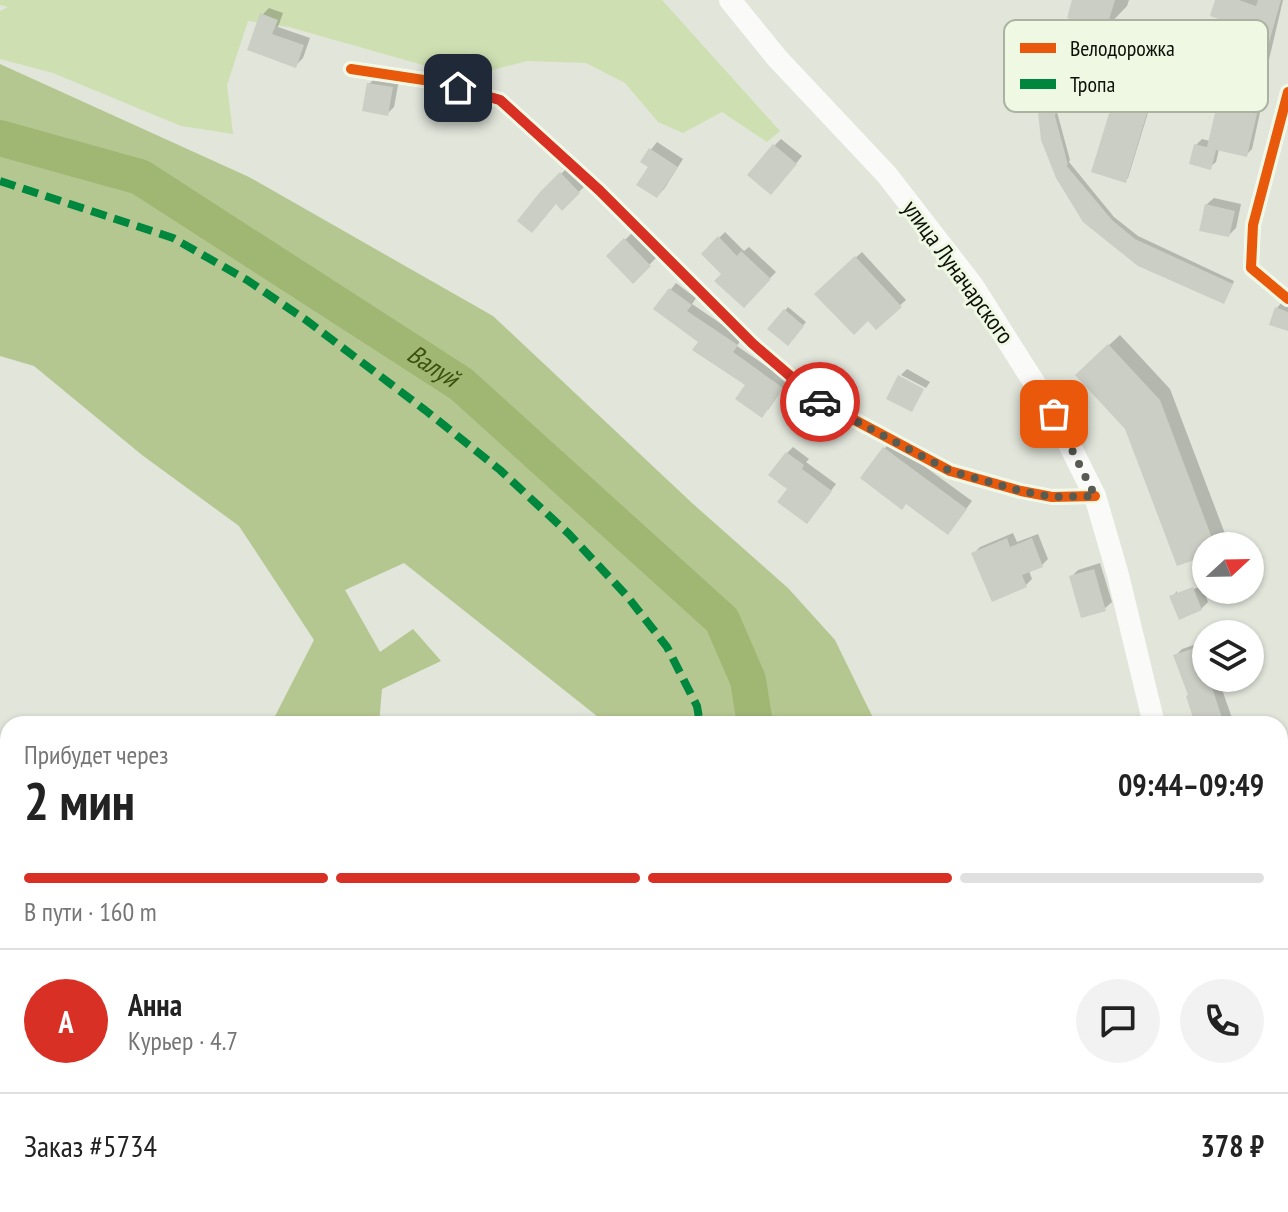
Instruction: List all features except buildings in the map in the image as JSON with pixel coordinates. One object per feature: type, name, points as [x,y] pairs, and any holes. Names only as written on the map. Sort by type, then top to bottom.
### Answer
[{"type":"main road","name":"улица Луначарского","points":[[730,0],[777,58],[887,175],[973,286],[1054,414],[1095,496],[1118,575],[1152,716]]},
{"type":"street","points":[[351,69],[437,82],[500,100],[599,190],[753,344],[821,402],[950,471],[1052,497],[1095,496]]},
{"type":"street","points":[[1288,92],[1253,225],[1251,268],[1288,299]]},
{"type":"green space","points":[[0,0],[662,0],[780,131],[767,142],[722,112],[683,133],[658,122],[625,83],[586,63],[527,61],[465,77],[289,27],[248,21],[227,85],[233,134],[181,126],[53,73],[0,59],[0,11],[8,7],[0,5]]},
{"type":"green space","points":[[0,64],[249,177],[493,316],[692,503],[788,588],[835,640],[872,716],[597,716],[404,563],[345,590],[380,652],[413,629],[441,661],[382,689],[380,716],[275,716],[314,640],[239,526],[142,455],[34,366],[0,356]]},
{"type":"waterway","name":"Валуй","points":[[0,138],[140,177],[461,384],[722,620],[748,680],[754,716]]},
{"type":"marked path","points":[[0,181],[173,238],[247,280],[306,320],[425,410],[500,470],[569,534],[627,596],[667,647],[697,706],[699,716]]},
{"type":"cycle path","points":[[351,69],[437,82],[500,100],[599,190],[753,344],[821,402],[950,471],[1052,497],[1095,496]]},
{"type":"cycle path","points":[[1288,92],[1253,225],[1251,268],[1288,299]]},
{"type":"way so far","points":[[820,402],[950,471],[1052,497],[1095,496],[1054,414]]},
{"type":"route","points":[[458,88],[500,100],[599,190],[753,344],[820,402]]}]
